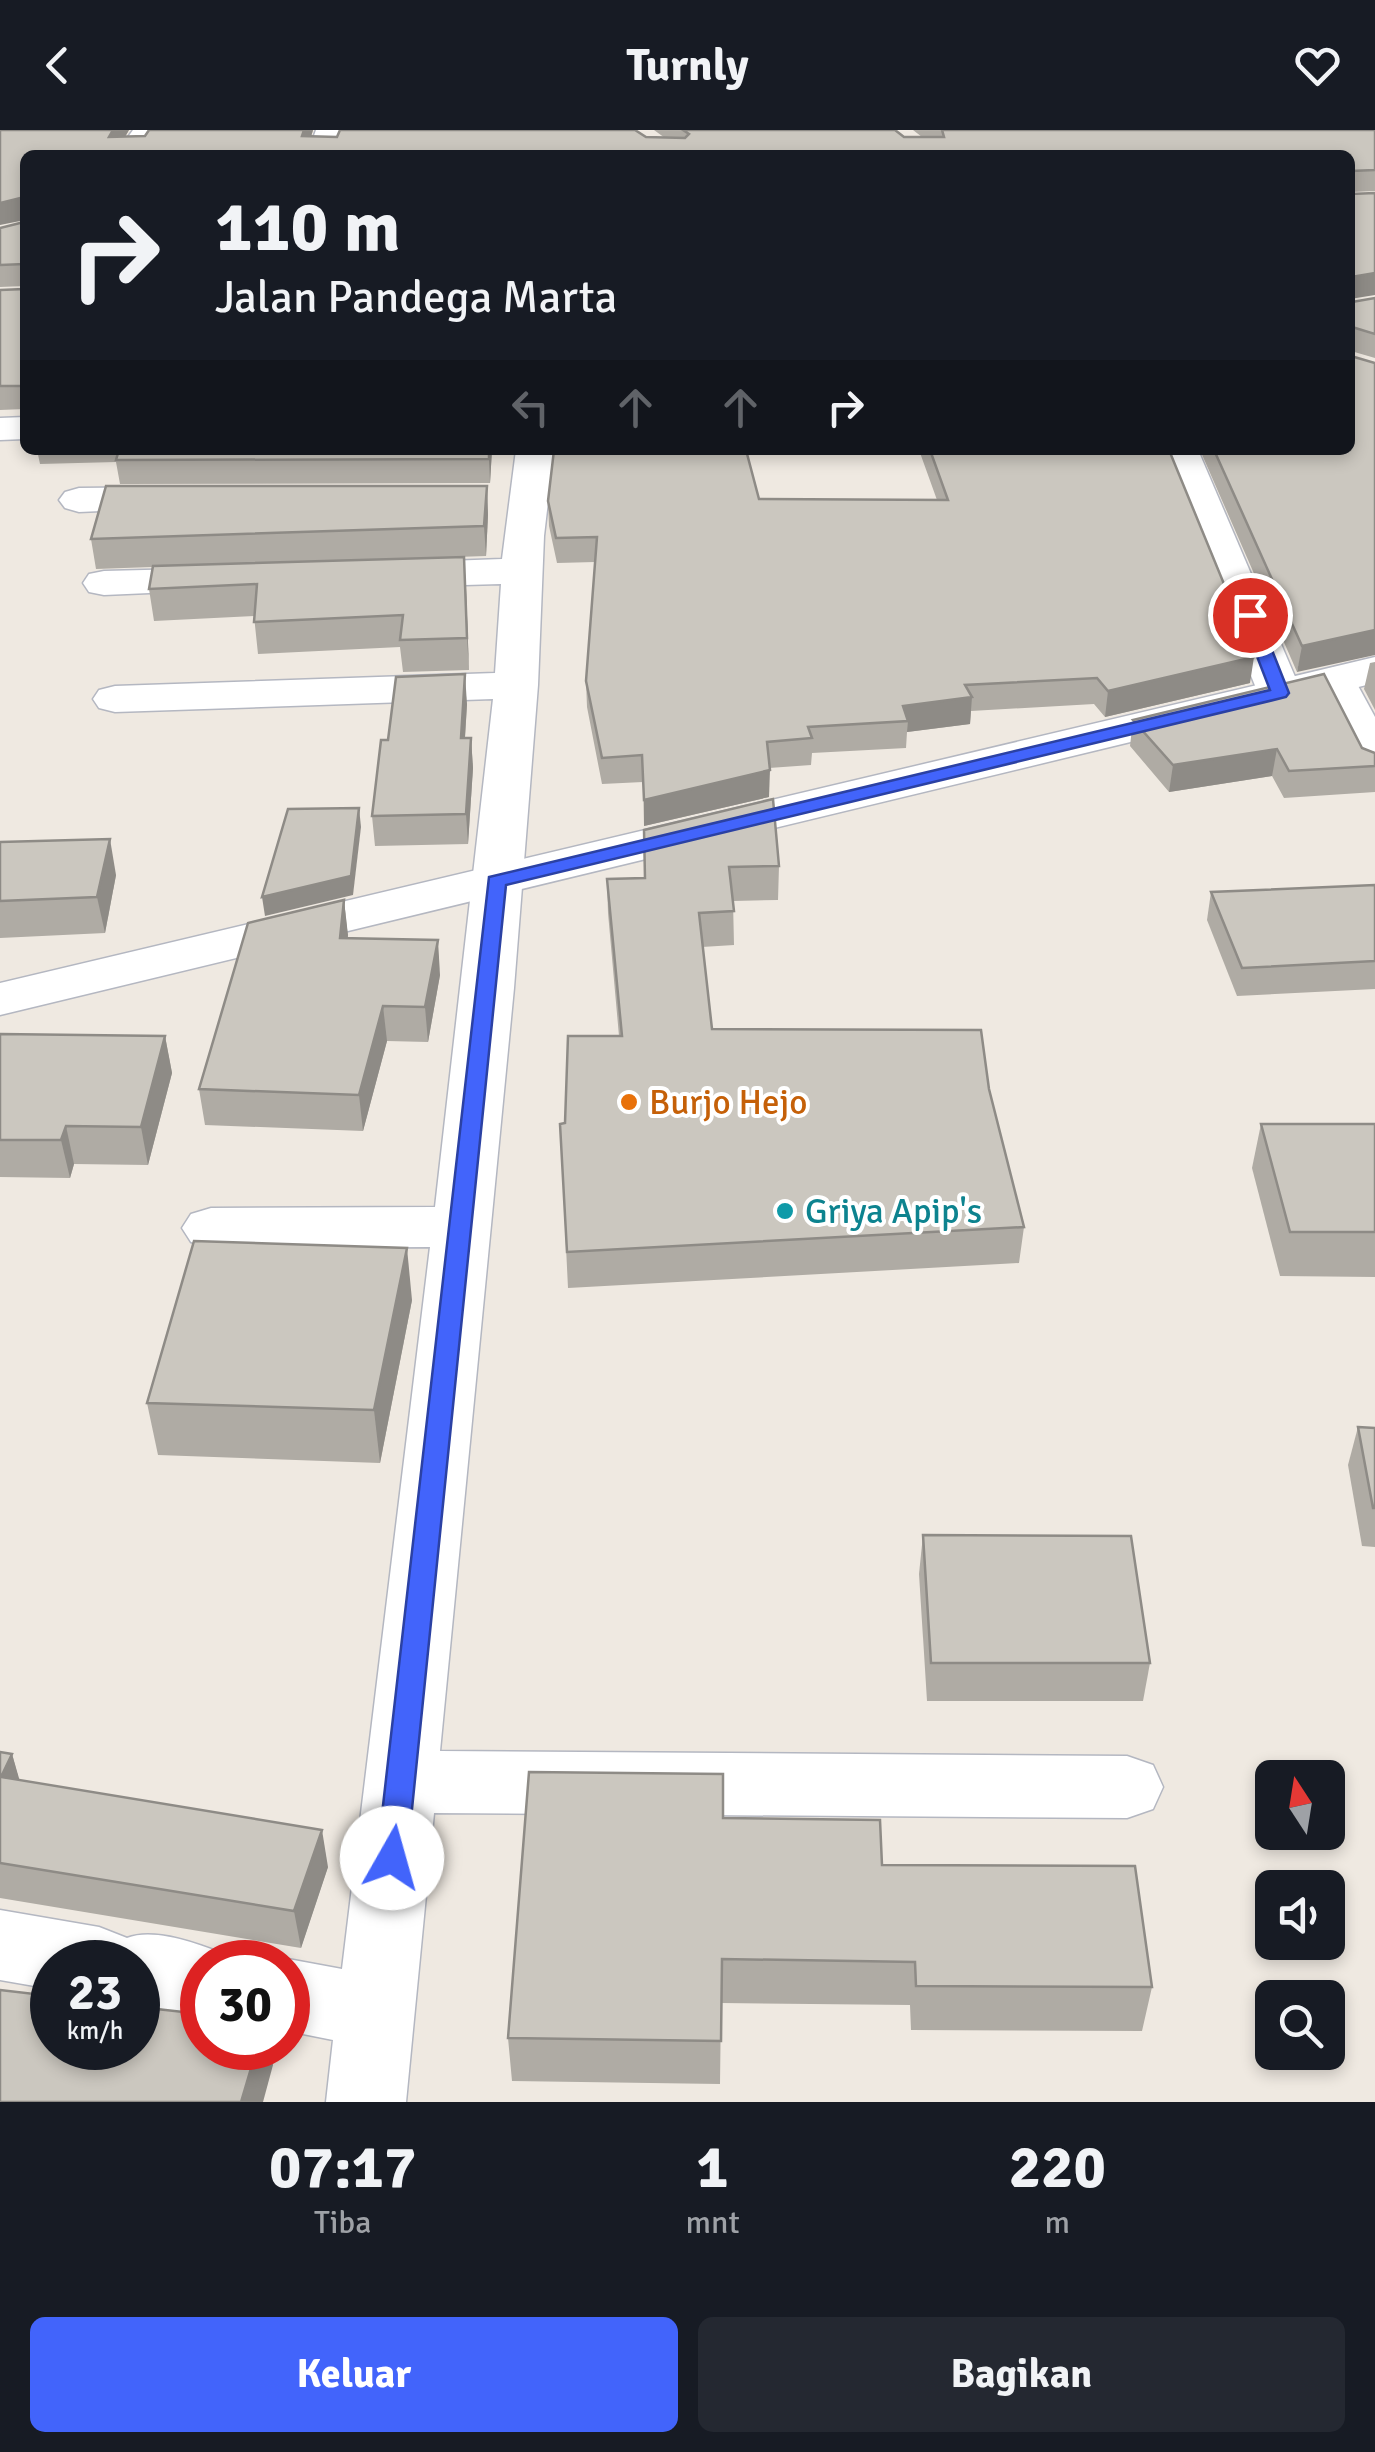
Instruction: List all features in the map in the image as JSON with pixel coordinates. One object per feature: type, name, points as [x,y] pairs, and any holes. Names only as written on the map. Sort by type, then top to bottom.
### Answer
[{"type":"street","points":[[366,2102],[516,685],[524,571],[510,499],[532,455]]},
{"type":"street","points":[[1181,455],[1280,693]]},
{"type":"street","points":[[80,500],[216,499]]},
{"type":"street","points":[[352,576],[524,571]]},
{"type":"street","points":[[104,583],[256,579]]},
{"type":"street","points":[[0,998],[1355,675],[1375,763]]},
{"type":"street","points":[[114,699],[516,685]]},
{"type":"street","points":[[210,1228],[460,1227]]},
{"type":"street","points":[[401,1782],[1128,1788]]},
{"type":"street","points":[[0,1945],[30,1950]]},
{"type":"street","points":[[310,2000],[374,2010]]},
{"type":"building","points":[[0,130],[113,130],[109,137],[145,136],[149,130],[304,130],[302,136],[337,137],[340,130],[635,130],[646,137],[685,138],[689,134],[683,130],[895,130],[904,137],[944,137],[942,130],[1375,130],[1375,170],[1355,171],[1355,150],[20,150],[20,198],[0,203]]},
{"type":"building","points":[[1375,193],[1375,273],[1355,276],[1355,194]]},
{"type":"building","points":[[20,223],[20,264],[0,265],[0,228]]},
{"type":"building","points":[[20,289],[20,386],[0,386],[0,290]]},
{"type":"building","points":[[1375,298],[1375,334],[1355,328],[1355,301]]},
{"type":"building","points":[[1355,357],[1375,363],[1375,630],[1302,646],[1216,455],[1355,455]]},
{"type":"building","points":[[118,455],[489,455],[489,459],[116,460]]},
{"type":"building","points":[[553,455],[747,455],[759,499],[948,500],[932,455],[1171,455],[1254,657],[1108,691],[1097,678],[965,685],[972,697],[903,706],[908,721],[808,727],[812,738],[767,742],[770,770],[644,800],[642,755],[602,758],[586,681],[597,537],[556,538],[548,501]]},
{"type":"building","points":[[106,486],[487,486],[484,526],[91,539]]},
{"type":"building","points":[[464,557],[467,638],[400,640],[403,615],[254,622],[257,584],[149,589],[153,566]]},
{"type":"building","points":[[465,674],[461,738],[471,738],[466,814],[372,816],[381,740],[388,740],[396,677]]},
{"type":"building","points":[[1324,674],[1362,748],[1375,753],[1375,766],[1289,771],[1277,749],[1173,765],[1133,720]]},
{"type":"building","points":[[773,799],[779,866],[729,867],[734,911],[699,913],[712,1029],[981,1030],[989,1089],[1024,1227],[567,1252],[560,1124],[565,1123],[568,1036],[622,1036],[607,879],[645,878],[644,830]]},
{"type":"building","points":[[359,808],[351,876],[262,897],[288,809]]},
{"type":"building","points":[[110,839],[97,897],[0,901],[0,842]]},
{"type":"building","points":[[1375,885],[1375,961],[1242,968],[1211,892]]},
{"type":"building","points":[[344,900],[340,938],[438,940],[425,1007],[383,1006],[359,1095],[199,1089],[248,923]]},
{"type":"building","points":[[0,1034],[165,1036],[141,1127],[66,1126],[61,1140],[0,1140]]},
{"type":"building","points":[[1261,1124],[1375,1124],[1375,1232],[1290,1232]]},
{"type":"building","points":[[194,1241],[407,1248],[374,1410],[147,1403]]},
{"type":"building","points":[[1358,1427],[1375,1428],[1375,1508],[1373,1508]]},
{"type":"building","points":[[923,1535],[1131,1536],[1150,1663],[931,1663]]},
{"type":"building","points":[[0,1752],[12,1754],[1,1777],[322,1830],[294,1911],[0,1863]]},
{"type":"building","points":[[529,1772],[723,1774],[723,1818],[880,1820],[882,1865],[1135,1866],[1152,1987],[916,1986],[915,1962],[722,1959],[721,2041],[508,2038]]},
{"type":"building","points":[[0,1990],[30,1993],[30,2070],[160,2070],[160,2009],[180,2012],[180,2070],[250,2070],[241,2102],[0,2102]]},
{"type":"place","name":"Burjo Hejo","points":[[629,1102]]},
{"type":"place","name":"Griya Apip's","points":[[785,1211]]},
{"type":"route","points":[[392,1858],[488,988],[496,882],[1280,693],[1250,615]]}]
